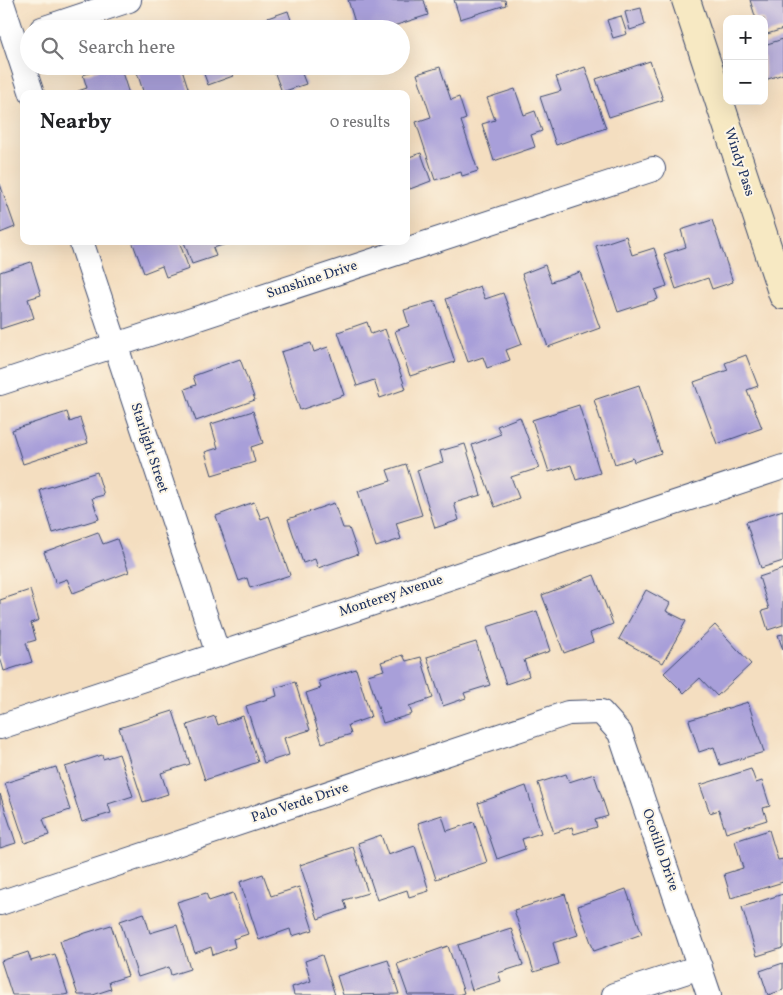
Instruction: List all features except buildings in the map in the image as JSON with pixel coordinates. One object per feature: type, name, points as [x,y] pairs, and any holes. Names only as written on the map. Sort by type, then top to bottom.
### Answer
[{"type":"street","points":[[1,0],[20,57]]},
{"type":"street","points":[[69,20],[129,0]]},
{"type":"street","name":"Windy Pass","points":[[686,0],[783,295]]},
{"type":"street","points":[[26,75],[31,90]]},
{"type":"street","name":"Sunshine Drive","points":[[0,383],[653,168]]},
{"type":"street","name":"Starlight Street","points":[[82,245],[218,654]]},
{"type":"street","name":"Monterey Avenue","points":[[0,727],[783,467]]},
{"type":"street","name":"Palo Verde Drive","points":[[0,903],[568,713],[601,712]]},
{"type":"street","name":"Ocotillo Drive","points":[[601,712],[620,733],[709,995]]},
{"type":"street","points":[[614,995],[700,967]]}]
